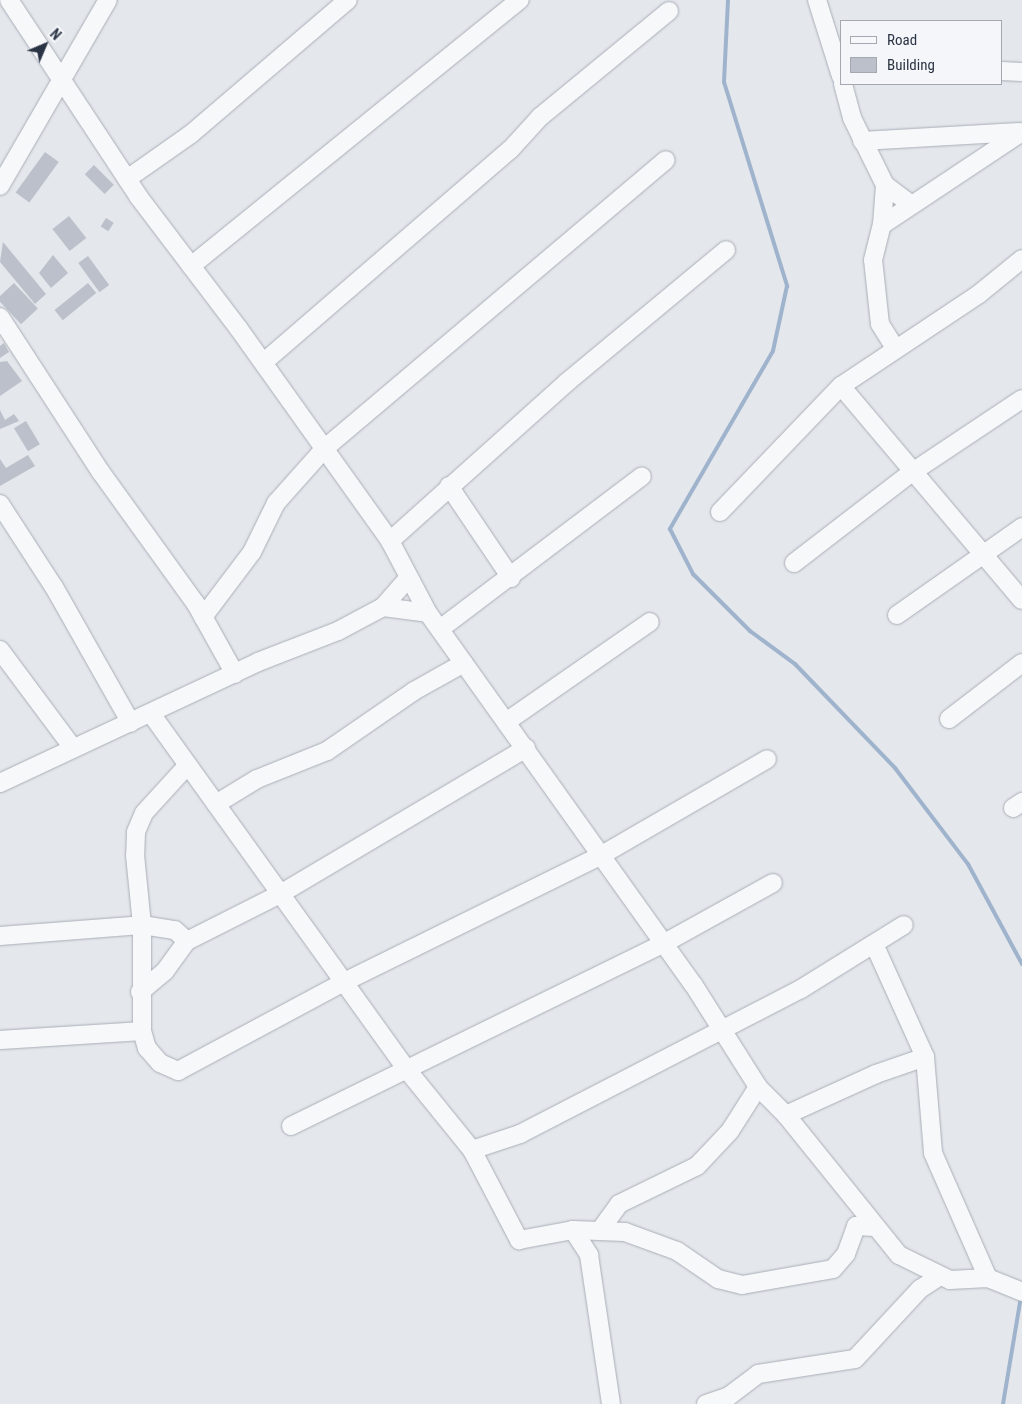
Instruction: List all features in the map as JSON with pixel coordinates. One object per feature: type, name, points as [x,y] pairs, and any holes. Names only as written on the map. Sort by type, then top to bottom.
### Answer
[{"type":"street","points":[[10,0],[63,78],[127,179],[264,362],[390,541],[428,613],[526,748],[661,945],[722,1030],[758,1087],[786,1115],[899,1255],[940,1276],[988,1278],[1017,1290]]},
{"type":"street","points":[[0,186],[108,0]]},
{"type":"street","points":[[127,179],[191,134],[348,0]]},
{"type":"street","points":[[191,266],[520,0]]},
{"type":"street","points":[[817,0],[840,70]]},
{"type":"street","points":[[264,362],[510,150],[540,116],[669,11]]},
{"type":"street","points":[[1002,71],[1022,72]]},
{"type":"street","points":[[845,85],[862,141],[885,185],[909,203]]},
{"type":"street","points":[[862,141],[1022,132]]},
{"type":"street","points":[[882,224],[909,203],[1022,132]]},
{"type":"street","points":[[203,617],[252,552],[276,503],[325,448],[666,160]]},
{"type":"street","points":[[885,185],[882,224],[873,260],[880,324],[895,348]]},
{"type":"street","points":[[390,541],[449,486],[726,250]]},
{"type":"street","points":[[720,512],[840,386],[979,294],[1022,259]]},
{"type":"street","points":[[0,318],[100,471],[203,617],[235,674]]},
{"type":"street","points":[[840,386],[912,473],[1022,600]]},
{"type":"street","points":[[794,563],[912,473],[1022,399]]},
{"type":"street","points":[[440,629],[511,578],[642,476]]},
{"type":"street","points":[[449,486],[511,578]]},
{"type":"street","points":[[0,504],[54,587],[132,723]]},
{"type":"street","points":[[897,616],[1022,527]]},
{"type":"street","points":[[0,783],[73,748],[152,715],[235,674],[383,607],[408,578]]},
{"type":"street","points":[[383,607],[428,613]]},
{"type":"street","points":[[506,722],[650,622]]},
{"type":"street","points":[[0,650],[73,748]]},
{"type":"street","points":[[216,804],[257,779],[327,751],[414,691],[464,663]]},
{"type":"street","points":[[949,719],[1022,663]]},
{"type":"street","points":[[152,715],[186,767],[282,893],[408,1072],[472,1150],[518,1240],[573,1230],[601,1229],[625,1232],[677,1251],[718,1280],[742,1285],[834,1269],[846,1254],[856,1226],[874,1226]]},
{"type":"street","points":[[140,992],[166,971],[187,940],[282,893],[526,748]]},
{"type":"street","points":[[186,767],[144,813],[136,832],[142,925],[140,992],[142,1030],[151,1053],[178,1071],[344,982],[600,856],[767,760]]},
{"type":"street","points":[[291,1126],[408,1072],[661,945],[773,884]]},
{"type":"street","points":[[0,936],[142,925],[175,930],[187,940]]},
{"type":"street","points":[[472,1150],[520,1134],[801,989],[904,925]]},
{"type":"street","points":[[874,944],[925,1057],[930,1144],[988,1278]]},
{"type":"street","points":[[0,1040],[142,1030]]},
{"type":"street","points":[[786,1115],[876,1074],[925,1057]]},
{"type":"street","points":[[601,1229],[618,1204],[698,1166],[730,1132],[758,1087]]},
{"type":"street","points":[[573,1230],[589,1254],[611,1404]]},
{"type":"street","points":[[706,1404],[729,1396],[758,1374],[855,1359],[920,1288],[940,1276]]},
{"type":"building","points":[[45,152],[59,162],[29,202],[16,192]]},
{"type":"building","points":[[94,165],[114,185],[105,194],[85,174]]},
{"type":"building","points":[[69,216],[86,238],[70,251],[52,229]]},
{"type":"building","points":[[106,218],[114,223],[108,231],[101,226]]},
{"type":"building","points":[[3,242],[46,294],[35,304],[0,262]]},
{"type":"building","points":[[53,255],[68,273],[51,288],[39,273]]},
{"type":"building","points":[[88,256],[109,285],[99,292],[78,263]]},
{"type":"building","points":[[14,283],[38,309],[21,324],[0,302],[0,296]]},
{"type":"building","points":[[88,283],[96,293],[63,320],[55,310]]},
{"type":"building","points":[[4,343],[9,352],[0,358],[0,346]]},
{"type":"building","points":[[7,361],[22,381],[0,396],[0,362]]},
{"type":"building","points":[[0,410],[5,420],[14,414],[19,421],[0,429]]},
{"type":"building","points":[[26,421],[40,444],[28,451],[14,428]]},
{"type":"building","points":[[28,455],[35,466],[0,486],[0,459],[6,468]]},
{"type":"waterway","points":[[728,0],[724,82],[787,286],[773,351],[670,529],[693,574],[750,631],[795,664],[895,768],[968,864],[1022,964]]},
{"type":"waterway","points":[[1003,1404],[1021,1297]]}]
